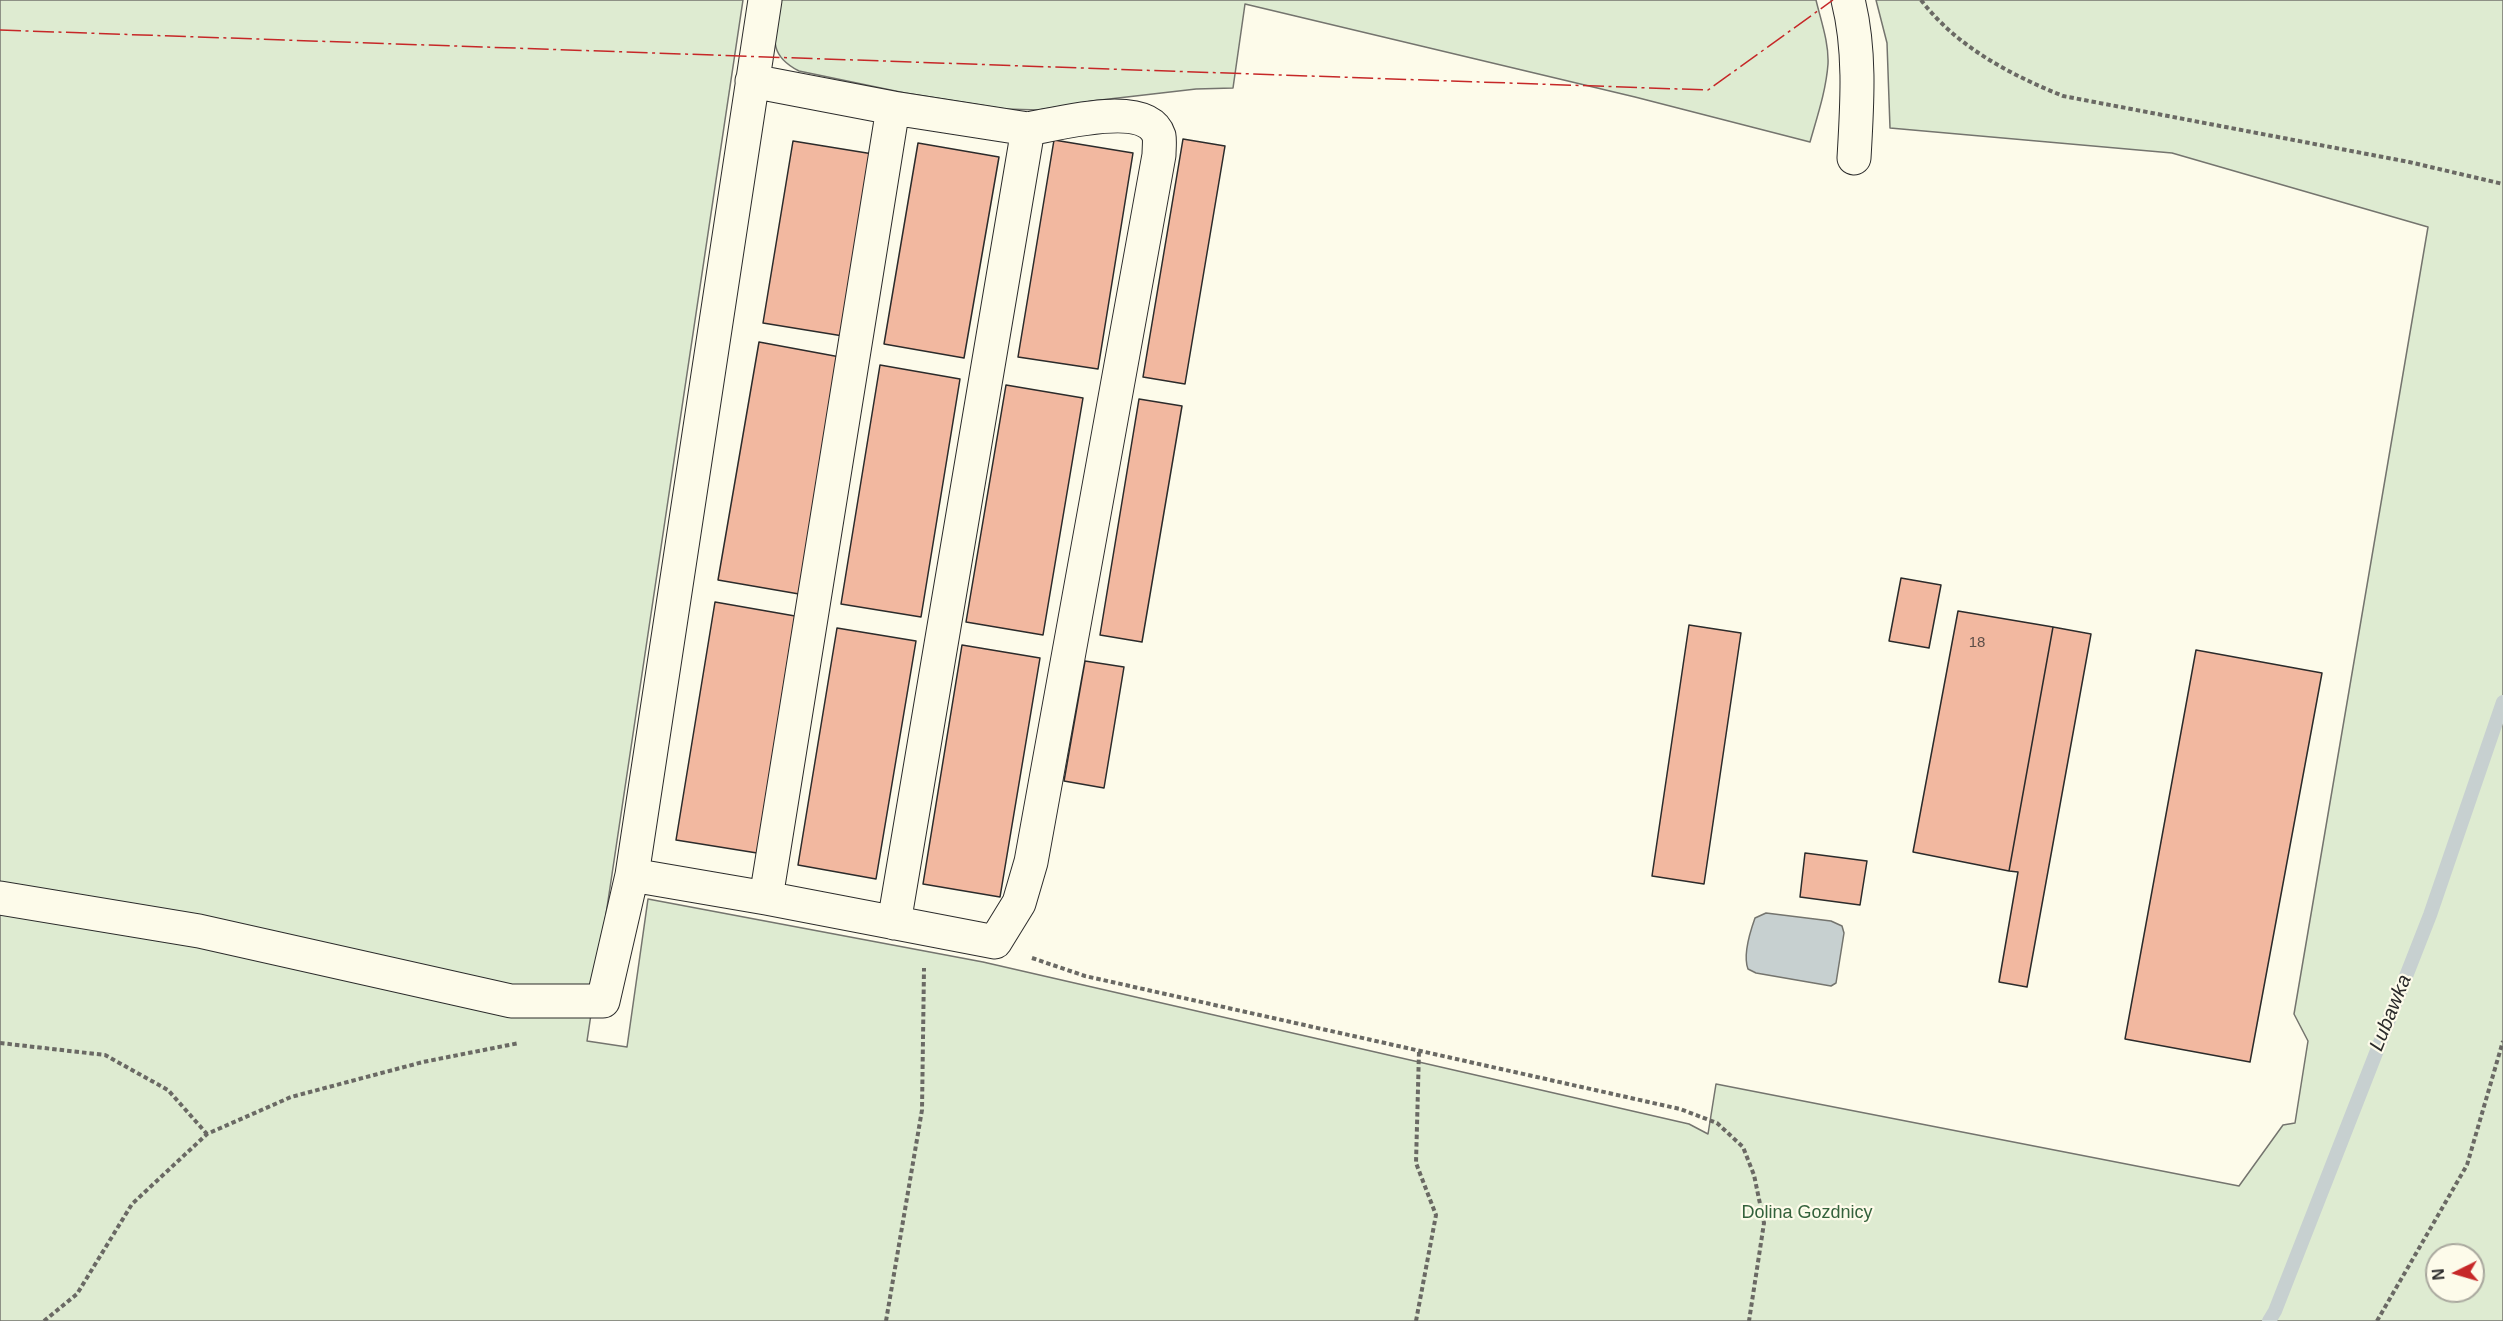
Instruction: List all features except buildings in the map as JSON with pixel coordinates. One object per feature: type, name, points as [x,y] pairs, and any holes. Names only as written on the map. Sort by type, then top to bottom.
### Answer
[{"type":"lane","points":[[0,898],[199,931],[511,1001],[603,1001],[632,875],[765,0]]},
{"type":"lane","points":[[1848,0],[1855,45],[1857,90],[1854,158]]},
{"type":"lane","points":[[632,875],[995,942],[1019,903],[1031,862],[1159,155],[1159,136],[1150,124],[1140,117],[1126,115],[1098,117],[1028,129],[893,108],[752,81]]},
{"type":"lane","points":[[766,898],[893,108]]},
{"type":"lane","points":[[909,926],[1028,129]]},
{"type":"path","points":[[1921,0],[1932,14],[1965,45],[2020,79],[2063,96],[2409,162],[2503,184]]},
{"type":"path","points":[[886,1321],[922,1110],[909,926]]},
{"type":"path","points":[[995,942],[1047,964],[1085,976],[1680,1109],[1717,1123],[1743,1147],[1754,1175],[1764,1223],[1749,1321]]},
{"type":"path","points":[[2377,1321],[2467,1165],[2503,1041]]},
{"type":"path","points":[[44,1321],[77,1294],[132,1204],[207,1134],[291,1097],[423,1062],[524,1042]]},
{"type":"path","points":[[0,1043],[105,1055],[168,1090],[207,1134]]},
{"type":"path","points":[[1416,1321],[1436,1215],[1416,1163],[1419,1051]]},
{"type":"green space","name":"Dolina Gozdnicy","points":[[0,0],[743,0],[587,1041],[627,1047],[648,899],[983,962],[1689,1124],[1708,1134],[1716,1084],[2239,1186],[2283,1125],[2295,1123],[2308,1041],[2294,1014],[2428,227],[2172,153],[1890,128],[1887,43],[1876,0],[2503,0],[2503,1321],[0,1321]]},
{"type":"green space","points":[[781,0],[1816,0],[1826,40],[1828,64],[1823,94],[1810,142],[1635,97],[1245,4],[1233,88],[1196,89],[1092,101],[1039,110],[1005,109],[905,93],[799,71],[781,57],[777,49],[775,32]]},
{"type":"shaded area","points":[[1766,913],[1831,921],[1842,926],[1844,933],[1836,983],[1831,986],[1756,973],[1748,969],[1747,951],[1753,924],[1755,918]]},
{"type":"waterway","name":"Lubawka","points":[[2269,1321],[2275,1311],[2430,915],[2503,702]]},
{"type":"power","points":[[0,30],[1708,90],[1833,0]]}]
